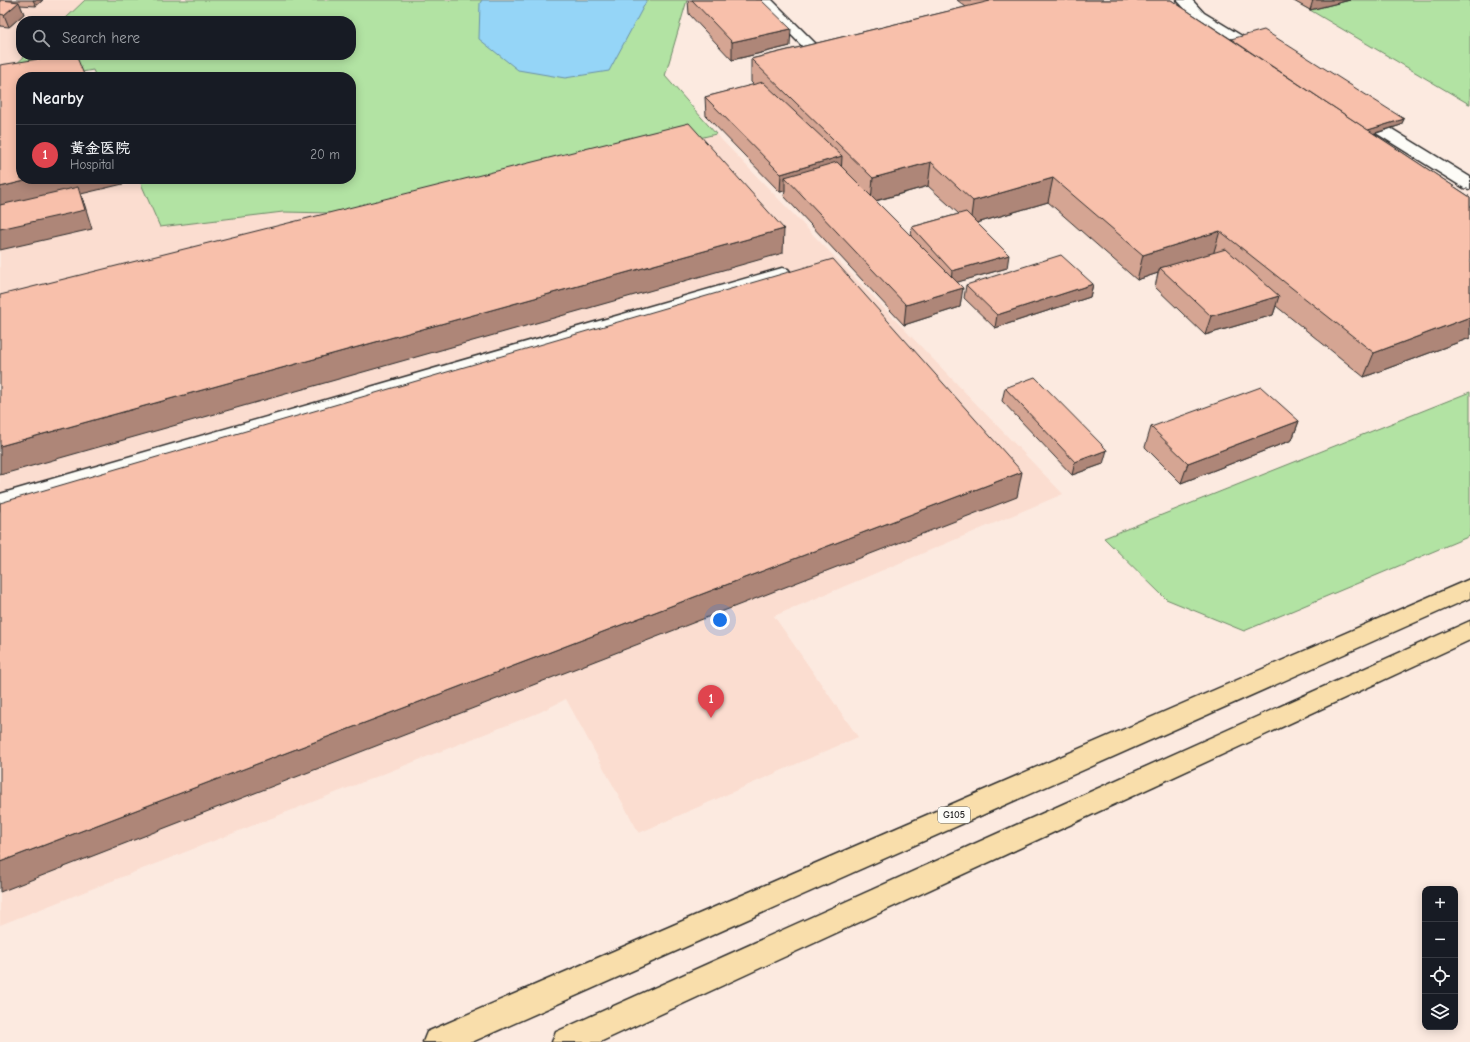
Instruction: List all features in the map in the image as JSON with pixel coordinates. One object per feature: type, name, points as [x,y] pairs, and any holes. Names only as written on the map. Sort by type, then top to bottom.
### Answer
[{"type":"highway","name":"G105","points":[[438,1042],[1470,588]]},
{"type":"highway","points":[[568,1042],[1470,630]]},
{"type":"street","points":[[764,0],[814,50]]},
{"type":"street","points":[[1184,0],[1200,16],[1271,61]]},
{"type":"street","points":[[1345,107],[1470,184]]},
{"type":"street","points":[[0,502],[782,273]]},
{"type":"shaded area","points":[[0,0],[85,0],[68,16],[16,16],[16,60],[21,60],[0,79]]},
{"type":"shaded area","points":[[0,87],[16,157],[16,184],[141,184],[160,227],[283,212],[381,214],[716,134],[1063,494],[774,616],[858,737],[639,833],[566,699],[538,713],[0,925]]},
{"type":"green space","points":[[85,0],[687,0],[665,76],[716,134],[381,214],[283,212],[160,227],[141,184],[356,184],[356,72],[94,72],[93,70],[82,72],[16,72],[16,77],[0,79],[21,60],[356,60],[356,16],[68,16]]},
{"type":"green space","points":[[1293,0],[1470,0],[1470,104],[1469,104]]},
{"type":"green space","points":[[1470,392],[1470,536],[1244,631],[1166,599],[1104,538]]},
{"type":"water","points":[[482,0],[647,0],[609,71],[565,78],[518,70],[479,39],[480,3]]},
{"type":"building","points":[[0,0],[19,2],[4,15],[0,14]]},
{"type":"building","points":[[692,0],[761,0],[791,29],[732,42]]},
{"type":"building","points":[[989,0],[1171,0],[1470,197],[1470,317],[1374,353],[1220,231],[1143,255],[1053,178],[973,201],[931,162],[873,178],[751,59],[990,1]]},
{"type":"building","points":[[1264,30],[1404,119],[1368,130],[1231,39]]},
{"type":"building","points":[[32,60],[78,60],[83,72],[16,72],[16,183],[0,187],[0,65]]},
{"type":"building","points":[[763,82],[842,156],[781,174],[705,97]]},
{"type":"building","points":[[689,123],[784,229],[0,446],[0,295]]},
{"type":"building","points":[[837,162],[963,288],[906,305],[785,177]]},
{"type":"building","points":[[78,187],[85,210],[0,229],[0,205]]},
{"type":"building","points":[[966,212],[1009,255],[952,271],[912,227]]},
{"type":"building","points":[[1226,249],[1279,296],[1211,316],[1160,268]]},
{"type":"building","points":[[1061,255],[1093,284],[997,315],[966,285]]},
{"type":"building","points":[[833,259],[1022,472],[0,862],[0,503]]},
{"type":"building","points":[[1035,377],[1107,450],[1075,462],[1005,388]]},
{"type":"building","points":[[1261,387],[1299,421],[1188,463],[1151,427]]},
{"type":"place","name":"黄金医院","points":[[711,718]]}]
